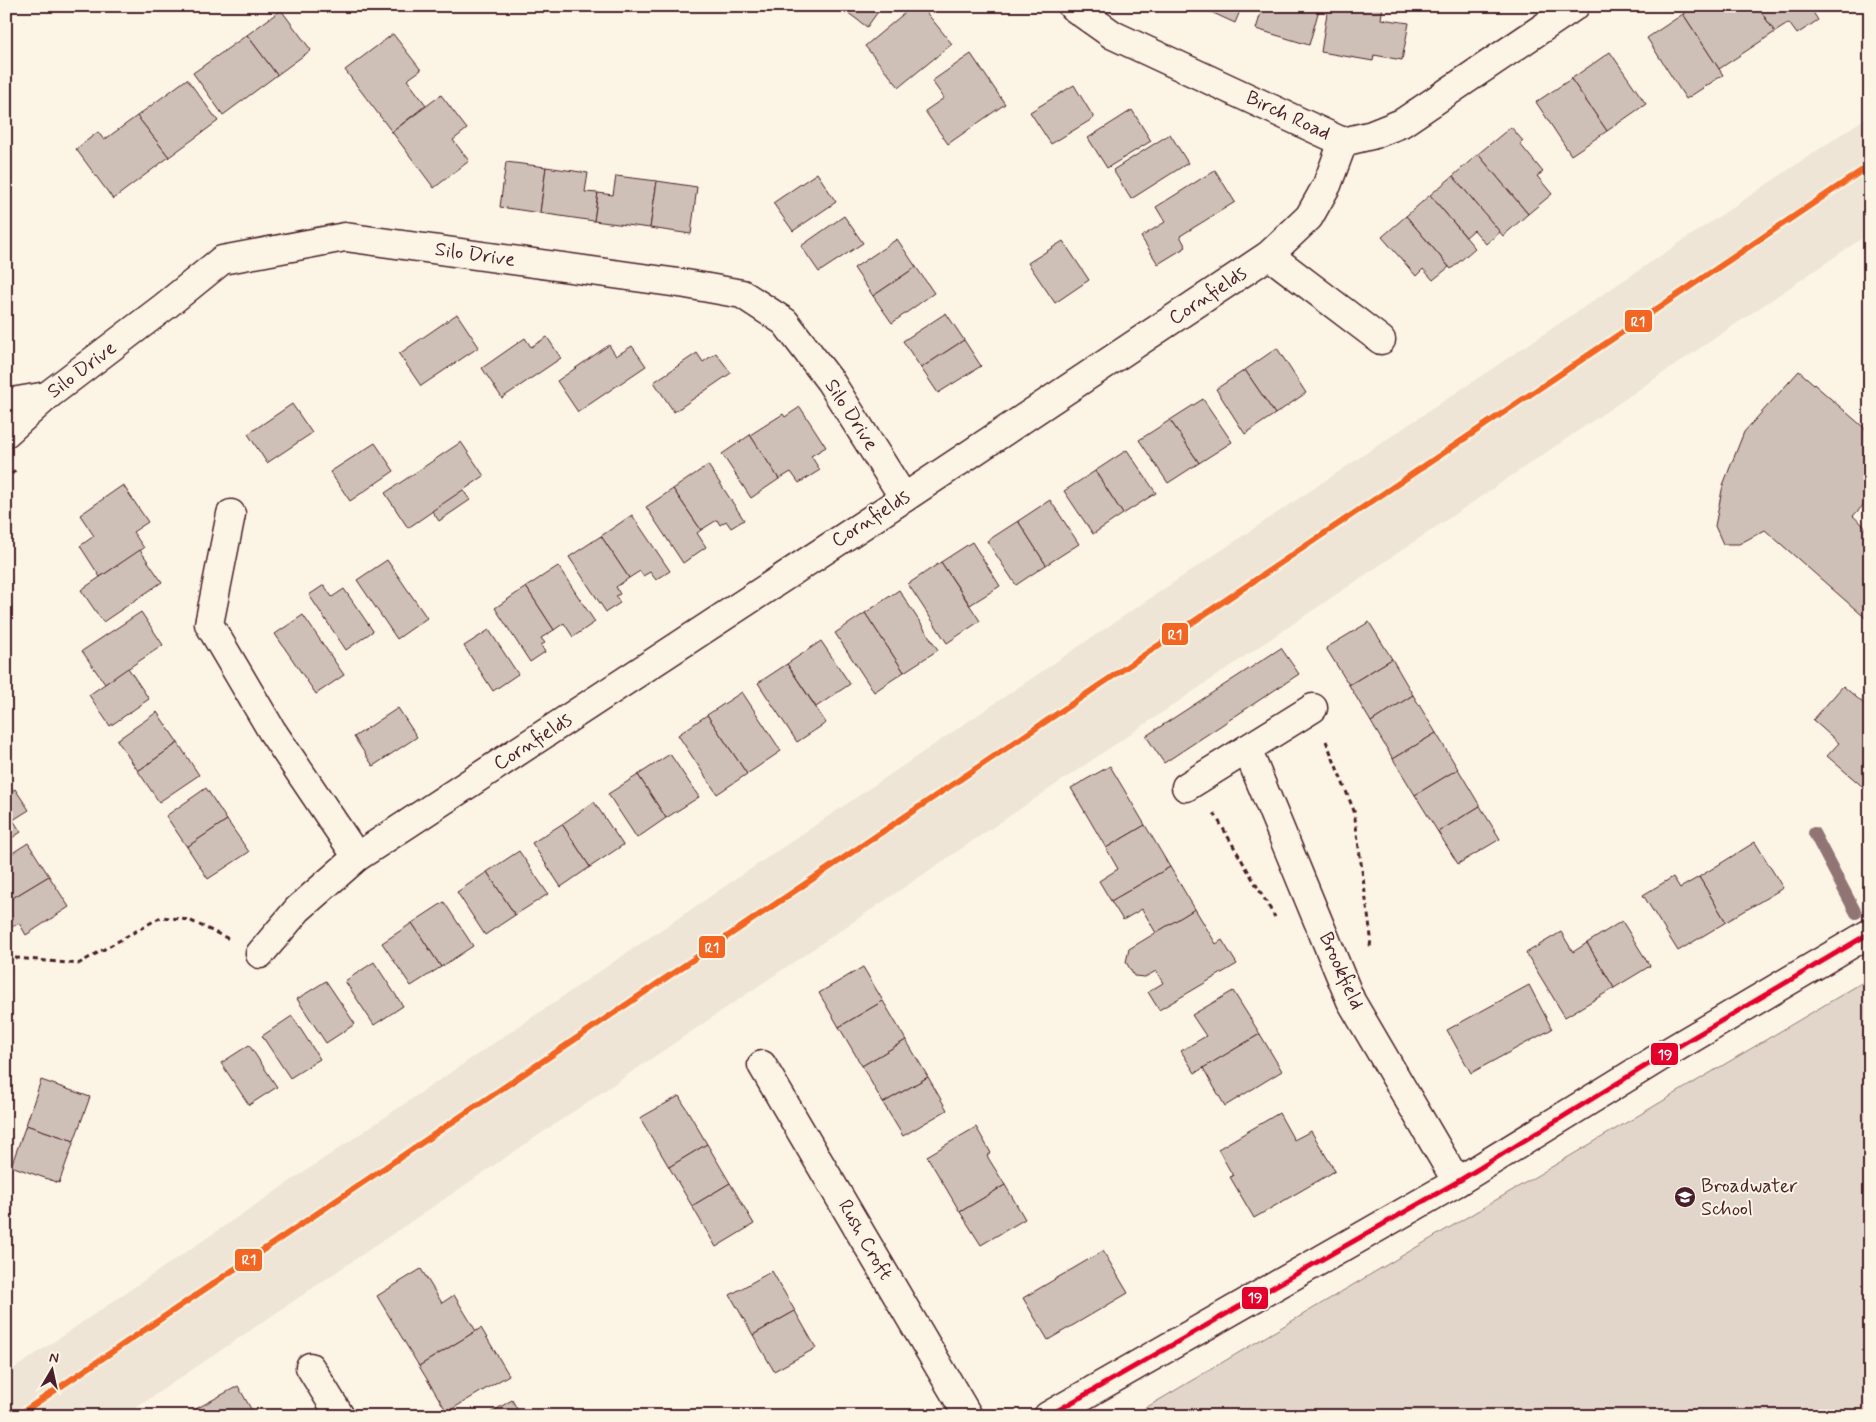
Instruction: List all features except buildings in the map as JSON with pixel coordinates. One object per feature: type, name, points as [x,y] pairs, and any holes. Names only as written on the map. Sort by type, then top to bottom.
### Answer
[{"type":"street","name":"Birch Road","points":[[1072,6],[1113,35],[1343,142],[1372,136],[1402,123],[1576,6]]},
{"type":"street","name":"Cornfields","points":[[260,954],[298,909],[357,857],[904,498],[1269,255],[1309,217],[1327,185],[1343,142]]},
{"type":"street","name":"Silo Drive","points":[[6,433],[47,396],[164,307],[222,260],[345,238],[686,284],[742,294],[785,322],[830,381],[904,498]]},
{"type":"street","points":[[1269,255],[1381,340]]},
{"type":"street","points":[[6,403],[47,396]]},
{"type":"street","points":[[231,514],[209,624],[272,731],[357,857]]},
{"type":"street","points":[[1186,787],[1313,708]]},
{"type":"street","name":"Brookfield","points":[[1247,749],[1351,1001],[1457,1182]]},
{"type":"street","points":[[1048,1416],[1457,1182],[1660,1057],[1870,933]]},
{"type":"street","name":"Rush Croft","points":[[762,1064],[968,1416]]},
{"type":"street","points":[[310,1367],[340,1416]]},
{"type":"path","points":[[1313,708],[1354,811],[1370,937],[1370,957]]},
{"type":"path","points":[[6,957],[78,964],[160,917],[189,920],[260,954]]},
{"type":"shaded area","points":[[1870,115],[1870,233],[124,1416],[6,1416],[6,1374],[1134,609]]},
{"type":"shaded area","name":"Broadwater School","points":[[1870,978],[1870,1416],[1132,1416]]},
{"type":"waterway","points":[[1814,833],[1856,913]]},
{"type":"transit line","name":"R1","points":[[17,1416],[1870,165]]},
{"type":"transit line","name":"19","points":[[1048,1416],[1457,1182],[1660,1057],[1870,933]]},
{"type":"place","name":"Broadwater School","points":[[1685,1197]]}]
